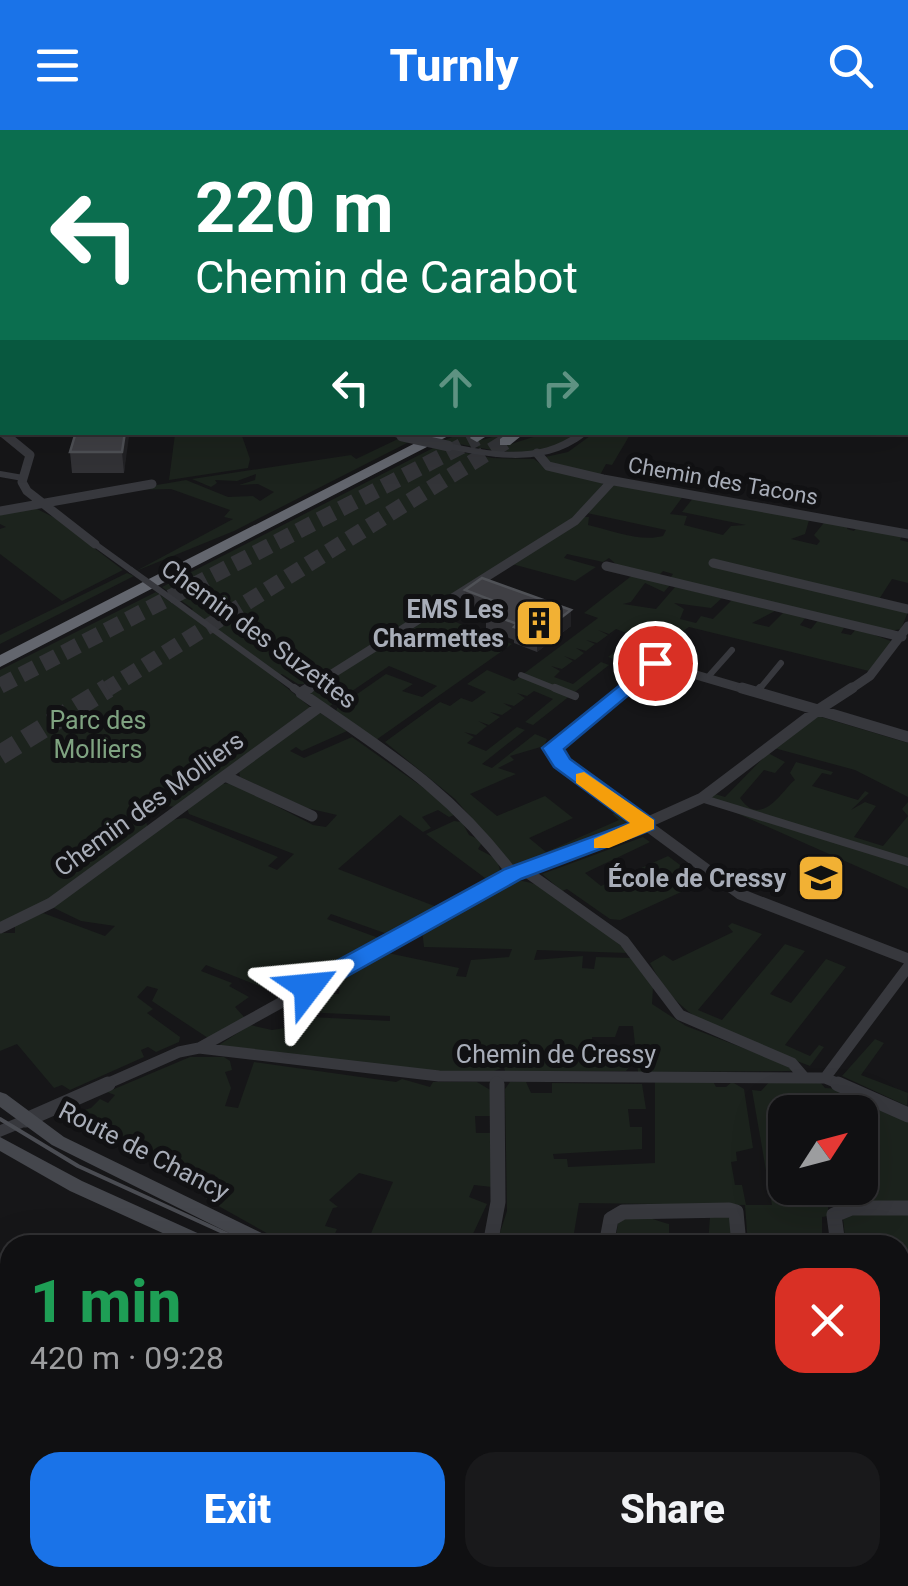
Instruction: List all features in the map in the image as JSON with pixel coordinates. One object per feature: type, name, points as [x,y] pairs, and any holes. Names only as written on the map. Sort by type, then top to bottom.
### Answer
[{"type":"highway","points":[[0,654],[444,437]]},
{"type":"highway","points":[[0,662],[444,437]]},
{"type":"main road","name":"Route de Chancy","points":[[0,1098],[26,1120],[75,1150],[249,1235]]},
{"type":"main road","points":[[0,1143],[58,1177],[184,1235]]},
{"type":"street","name":"Chemin des Suzettes","points":[[7,435],[30,455],[23,486],[39,504],[319,707],[434,785],[519,872],[624,941],[668,1005],[680,1015],[792,1064],[804,1078]]},
{"type":"street","points":[[397,435],[444,437],[493,454],[537,454],[565,446],[581,435]]},
{"type":"street","name":"Chemin des Tacons","points":[[537,454],[552,467],[612,481],[908,534]]},
{"type":"street","points":[[0,474],[23,478]]},
{"type":"street","points":[[301,693],[575,521],[612,481]]},
{"type":"street","points":[[0,511],[152,484]]},
{"type":"street","points":[[712,563],[908,609]]},
{"type":"street","points":[[0,1130],[199,1048],[519,872],[646,824],[712,792],[818,710],[870,676],[905,631],[606,566]]},
{"type":"street","points":[[708,677],[732,650]]},
{"type":"street","points":[[825,1078],[908,963],[740,894],[562,763],[553,748],[650,664],[665,664],[903,735],[908,722]]},
{"type":"street","points":[[757,692],[781,664]]},
{"type":"street","points":[[521,675],[576,696]]},
{"type":"street","name":"Chemin des Molliers","points":[[0,928],[51,903],[319,707]]},
{"type":"street","points":[[225,776],[312,816]]},
{"type":"street","points":[[704,799],[908,862]]},
{"type":"street","name":"Chemin de Cressy","points":[[199,1048],[439,1076],[825,1078],[908,1114]]},
{"type":"street","points":[[491,1235],[498,1191],[496,1077]]},
{"type":"street","points":[[837,1235],[834,1215],[851,1208],[908,1208]]},
{"type":"street","points":[[608,1235],[610,1219],[623,1212],[729,1210],[736,1212],[738,1235]]},
{"type":"green space","points":[[175,435],[242,435],[250,459],[248,468],[169,480]]},
{"type":"green space","points":[[456,435],[476,435],[482,440],[504,435],[500,440],[511,444],[540,435],[574,435],[548,449],[531,452],[443,441]]},
{"type":"green space","points":[[591,435],[630,435],[612,465],[606,464],[600,475],[550,464],[545,457],[568,452]]},
{"type":"green space","points":[[398,439],[409,442],[234,531],[136,571],[233,519],[224,517],[230,510],[171,489],[128,490],[186,480],[228,497],[253,496],[260,501],[274,492],[258,484],[239,485],[255,480],[256,474],[237,481],[215,480],[217,483],[211,487],[192,479],[351,455],[356,459]]},
{"type":"green space","name":"Parc des Molliers","points":[[435,447],[492,458],[534,459],[547,469],[605,482],[572,520],[309,684],[298,684],[282,674],[275,678],[310,707],[176,807],[167,806],[146,822],[148,828],[46,903],[0,924],[0,670],[156,592],[188,614],[193,609],[162,587]]},
{"type":"green space","points":[[611,485],[684,495],[670,514],[687,516],[684,525],[723,535],[731,526],[746,525],[682,512],[694,497],[809,520],[805,534],[791,539],[817,545],[820,541],[814,535],[827,519],[848,525],[847,529],[854,531],[857,527],[902,536],[900,540],[908,542],[908,583],[892,579],[876,604],[908,612],[901,629],[890,631],[670,578],[673,574],[663,571],[658,576],[618,566],[609,558],[603,562],[567,554],[564,558],[596,567],[575,581],[512,564],[583,517],[589,517],[588,525],[627,535],[663,536],[666,530],[587,513]]},
{"type":"green space","points":[[33,507],[55,518],[123,570],[62,601],[0,554],[0,529],[6,527],[0,524],[0,512]]},
{"type":"green space","points":[[127,573],[134,576],[0,644],[0,635]]},
{"type":"green space","points":[[634,574],[670,585],[664,592],[645,583],[631,602],[623,604],[656,609],[675,587],[722,598],[711,608],[674,603],[684,609],[680,619],[696,623],[701,616],[713,619],[733,599],[775,611],[752,623],[769,627],[785,611],[806,617],[800,625],[811,629],[819,619],[845,626],[841,633],[851,635],[857,628],[893,642],[869,671],[689,627],[632,666],[608,657],[634,636],[616,629],[609,634],[598,630],[608,635],[597,643],[586,640],[595,644],[586,651],[576,648],[584,653],[575,660],[564,656],[573,661],[562,669],[551,666],[560,671],[554,677],[573,684],[601,662],[609,665],[533,725],[525,722],[553,699],[534,691],[527,696],[517,693],[525,698],[514,706],[503,703],[512,708],[502,715],[490,712],[500,717],[489,725],[478,721],[487,726],[476,735],[464,732],[474,737],[467,743],[486,751],[517,727],[525,730],[482,764],[492,768],[535,734],[547,739],[544,746],[510,756],[514,760],[498,768],[516,774],[470,794],[497,816],[545,796],[573,818],[529,838],[546,852],[619,820],[612,814],[617,812],[630,825],[514,867],[455,799],[385,742],[440,702],[450,706],[461,698],[472,702],[486,692],[467,684],[487,670],[514,681],[598,618],[584,613]]},
{"type":"green space","points":[[435,614],[512,644],[376,740],[336,713],[337,708],[386,674],[413,684],[402,691],[422,697],[437,686],[389,666],[327,708],[306,693],[394,639],[415,647],[427,639],[409,631]]},
{"type":"green space","points":[[319,712],[347,731],[302,751],[296,747],[290,751],[304,758],[352,737],[459,813],[449,817],[438,810],[422,817],[431,828],[423,832],[400,815],[338,869],[437,907],[393,936],[331,914],[327,919],[384,940],[336,967],[321,968],[319,976],[279,994],[206,965],[201,971],[232,983],[229,986],[249,997],[235,1007],[245,1018],[208,1038],[152,1001],[158,989],[147,986],[137,997],[153,1009],[147,1013],[180,1037],[179,1042],[156,1052],[148,1047],[141,1050],[144,1057],[70,1090],[62,1085],[54,1088],[17,1044],[0,1051],[0,933],[15,933],[15,924],[43,913],[105,936],[115,926],[81,921],[52,907],[170,820],[185,818],[278,857],[268,866],[277,870],[294,854],[189,814],[187,808],[219,784],[232,783],[313,825],[326,827],[337,815],[307,808],[240,777],[239,770]]},
{"type":"green space","points":[[818,716],[908,743],[908,797],[855,770],[774,748]]},
{"type":"green space","points":[[768,753],[785,762],[775,773],[764,770],[740,798],[748,807],[756,810],[772,804],[795,780],[790,773],[796,762],[833,772],[822,773],[812,786],[858,800],[865,791],[869,793],[851,810],[865,802],[876,806],[854,837],[883,846],[908,816],[908,889],[705,799],[715,794],[725,797]]},
{"type":"green space","points":[[454,821],[462,822],[469,835],[483,841],[478,849],[497,859],[501,874],[489,881],[426,834]]},
{"type":"green space","points":[[643,837],[650,842],[585,873],[601,886],[668,856],[703,882],[620,920],[610,919],[567,889],[562,891],[542,874]]},
{"type":"green space","points":[[513,880],[545,888],[561,897],[629,953],[537,950],[534,960],[583,956],[582,968],[594,969],[596,957],[633,958],[653,988],[652,1004],[686,1026],[790,1066],[792,1071],[638,1072],[633,1026],[619,1026],[615,1037],[592,1037],[592,1043],[604,1044],[605,1048],[629,1049],[631,1065],[626,1071],[505,1071],[504,1067],[492,1072],[442,1072],[216,1047],[250,1025],[272,1030],[285,1028],[290,1016],[390,1021],[390,1016],[323,1013],[290,1002],[308,993],[339,994],[340,982],[330,981],[383,952],[459,968],[456,976],[466,977],[471,960],[509,957],[512,949],[424,947],[422,929]]},
{"type":"green space","points":[[732,923],[762,934],[698,1010],[722,1020],[785,944],[805,951],[770,994],[791,1003],[826,959],[846,967],[785,1045],[810,1056],[819,1045],[824,1047],[810,1066],[739,1040],[698,1019],[664,986],[650,963],[664,955],[673,961],[733,932],[728,926]]},
{"type":"green space","points":[[875,1039],[884,1043],[861,1075],[908,1093],[907,1106],[842,1076]]},
{"type":"green space","points":[[190,1057],[224,1057],[230,1061],[232,1070],[225,1072],[231,1088],[225,1106],[238,1108],[254,1062],[396,1082],[402,1079],[430,1087],[433,1082],[477,1082],[492,1091],[492,1116],[475,1116],[476,1133],[494,1133],[492,1187],[474,1185],[469,1197],[487,1204],[472,1235],[370,1235],[393,1182],[359,1173],[329,1200],[338,1207],[333,1208],[325,1226],[337,1229],[334,1235],[270,1235],[206,1199],[215,1175],[123,1149],[68,1115],[91,1108],[100,1099],[108,1103],[115,1095],[107,1092]]},
{"type":"green space","points":[[655,1081],[713,1081],[716,1087],[732,1082],[744,1089],[753,1148],[736,1152],[737,1161],[731,1162],[735,1185],[742,1185],[746,1205],[828,1205],[828,1216],[822,1217],[822,1235],[747,1235],[745,1205],[579,1203],[574,1235],[499,1235],[507,1211],[505,1089],[510,1082],[526,1082],[531,1093],[552,1093],[552,1083],[642,1084],[646,1109],[628,1109],[630,1127],[642,1127],[642,1149],[553,1154],[554,1159],[567,1159],[568,1167],[655,1163]]},
{"type":"green space","points":[[770,1081],[819,1081],[825,1088],[854,1095],[768,1095],[768,1182],[752,1090],[761,1091]]},
{"type":"green space","points":[[878,1106],[908,1120],[908,1203],[878,1203]]},
{"type":"green space","points":[[908,1212],[908,1235],[845,1235],[843,1219],[849,1213]]},
{"type":"green space","points":[[731,1215],[733,1235],[709,1235],[710,1217]]},
{"type":"green space","points":[[631,1217],[669,1224],[669,1235],[616,1235],[618,1223]]},
{"type":"building","points":[[75,435],[125,435],[122,452],[70,452]]},
{"type":"building","points":[[482,578],[571,610],[537,636],[486,612],[499,603],[465,590]]},
{"type":"tunnel","points":[[0,686],[477,438]]},
{"type":"tunnel","points":[[104,691],[505,442]]},
{"type":"tunnel","points":[[0,755],[108,688]]},
{"type":"tram line","points":[[0,1119],[78,1166],[229,1235]]},
{"type":"slow traffic","points":[[584,779],[646,824],[602,844]]},
{"type":"place","name":"EMS Les Charmettes","points":[[539,623]]},
{"type":"place","name":"École de Cressy","points":[[821,878]]},
{"type":"route","points":[[308,987],[513,874],[646,824],[562,763],[553,748],[655,663]]}]
